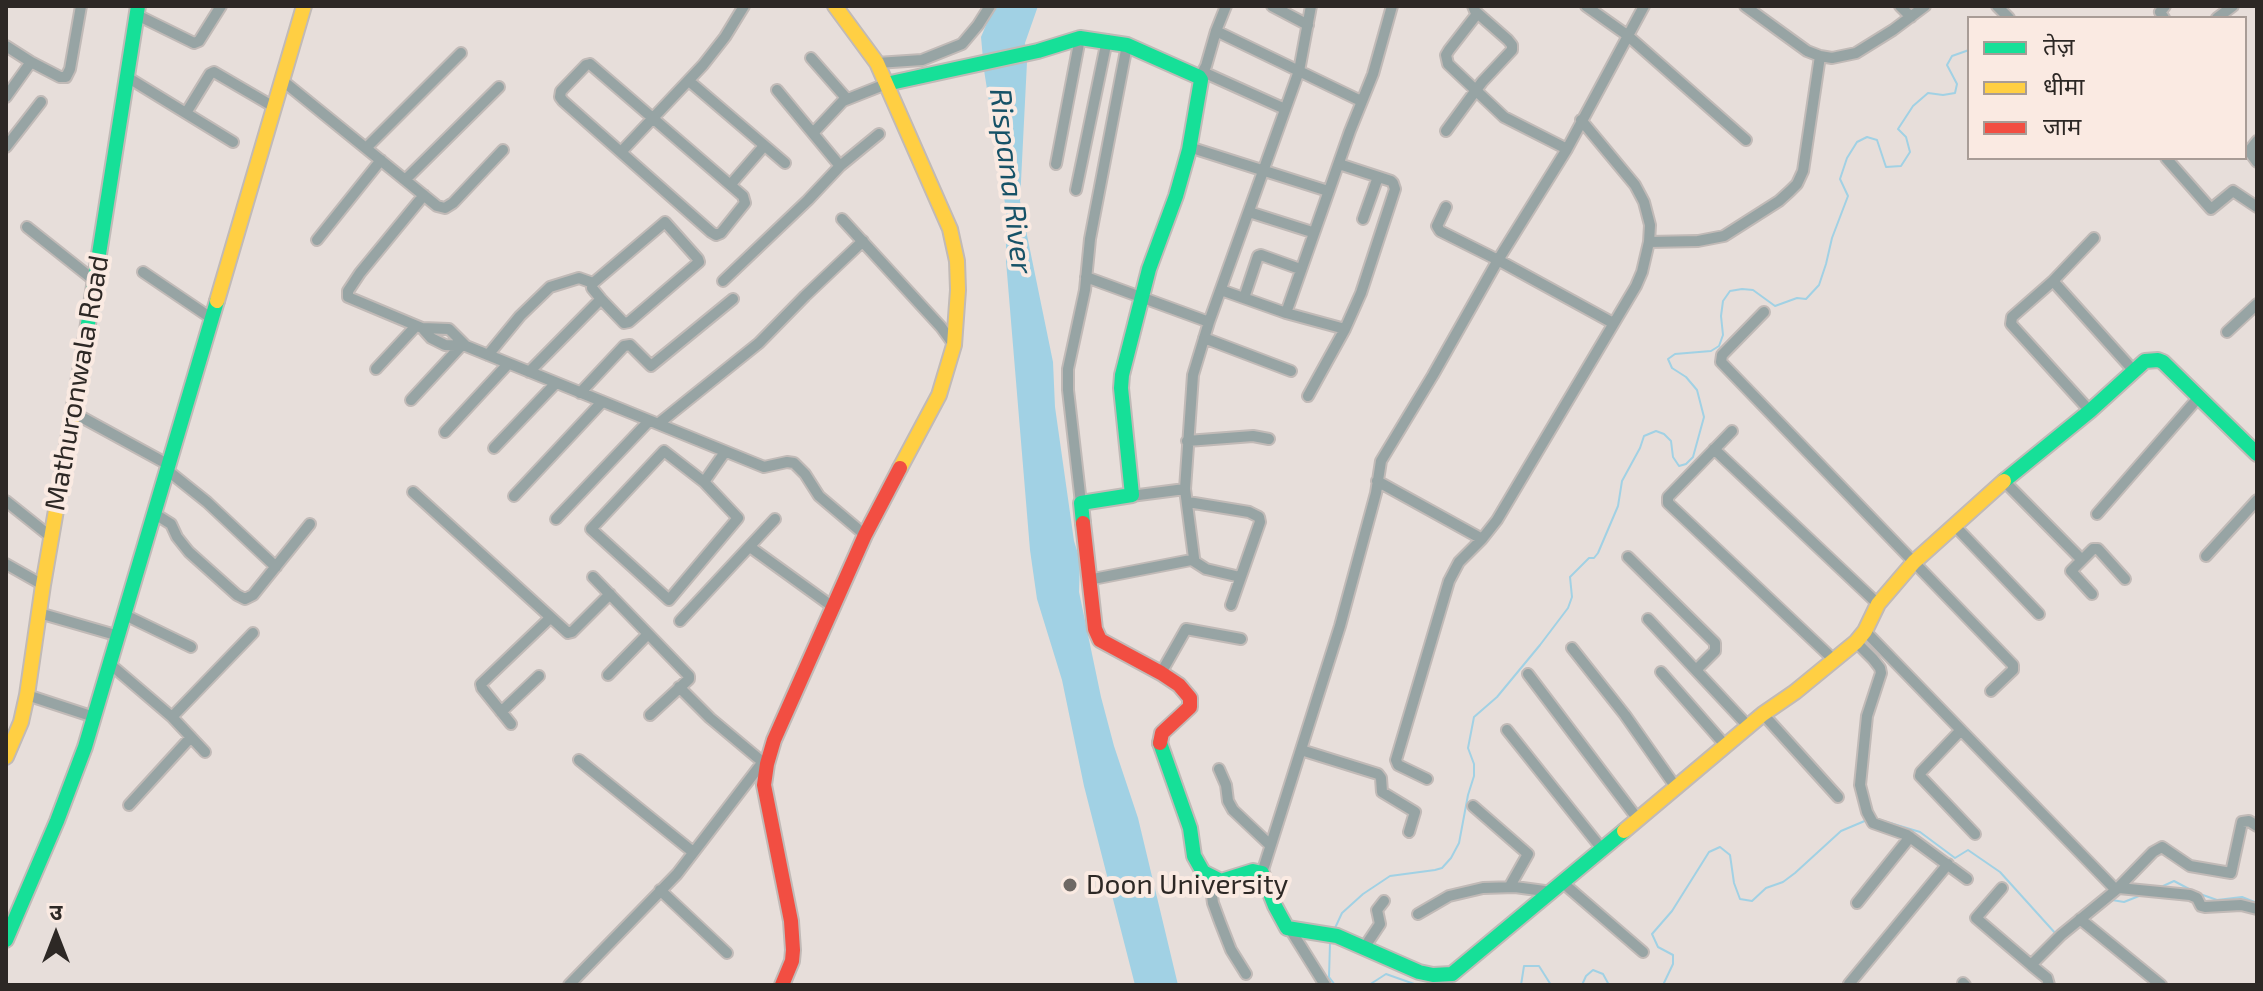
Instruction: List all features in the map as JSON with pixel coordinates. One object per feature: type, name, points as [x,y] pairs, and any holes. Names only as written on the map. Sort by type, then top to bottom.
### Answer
[{"type":"main road","points":[[6,940],[85,747],[304,6]]},
{"type":"main road","points":[[782,985],[792,961],[791,921],[764,785],[764,764],[865,535],[939,395],[954,345],[958,290],[957,261],[950,229],[877,63],[836,6]]},
{"type":"main road","name":"Mathuronwala Road","points":[[6,757],[21,722],[27,695],[137,10]]},
{"type":"main road","points":[[886,84],[1033,52],[1080,38],[1127,45],[1201,74],[1180,183],[1141,296],[1122,375],[1131,496],[1081,503],[1095,629],[1100,640],[1161,673],[1188,694],[1191,702],[1187,712],[1162,733],[1160,745],[1190,828],[1194,856],[1203,872],[1221,881],[1253,871],[1262,873],[1280,915],[1290,929],[1337,936],[1419,972],[1452,974],[1675,786],[1834,660],[1860,637],[1878,604],[1914,562],[2145,361],[2163,362],[2257,454]]},
{"type":"street","points":[[6,46],[60,77],[67,76],[81,6]]},
{"type":"street","points":[[137,10],[196,42],[221,6]]},
{"type":"street","points":[[621,152],[715,52],[744,6]]},
{"type":"street","points":[[877,63],[922,60],[962,44],[990,6]]},
{"type":"street","points":[[1226,6],[1201,74],[1285,109]]},
{"type":"street","points":[[1272,6],[1308,25]]},
{"type":"street","points":[[1192,560],[1185,489],[1193,375],[1299,71],[1311,6]]},
{"type":"street","points":[[1286,313],[1312,232],[1373,74],[1392,6]]},
{"type":"street","points":[[1586,6],[1627,35],[1746,140]]},
{"type":"street","points":[[1262,873],[1340,626],[1376,493],[1381,461],[1498,260],[1567,149],[1644,6]]},
{"type":"street","points":[[1745,6],[1796,44],[1820,56],[1832,58],[1856,53],[1925,6]]},
{"type":"street","points":[[1900,6],[1911,17]]},
{"type":"street","points":[[1446,131],[1475,90],[1512,47],[1475,10],[1449,50],[1446,60],[1452,69],[1475,90],[1504,117],[1567,149]]},
{"type":"street","points":[[1216,31],[1361,101]]},
{"type":"street","points":[[1056,164],[1080,38]]},
{"type":"street","points":[[1076,190],[1107,40]]},
{"type":"street","points":[[1081,503],[1067,377],[1127,45]]},
{"type":"street","points":[[366,148],[461,53]]},
{"type":"street","points":[[1649,242],[1698,241],[1724,236],[1779,201],[1797,184],[1803,171],[1820,56]]},
{"type":"street","points":[[811,58],[847,99]]},
{"type":"street","points":[[6,97],[31,62]]},
{"type":"street","points":[[586,65],[593,66],[731,184],[743,196],[745,203],[719,234],[711,232],[621,152],[560,98],[561,91],[586,65]]},
{"type":"street","points":[[186,113],[214,72],[274,107]]},
{"type":"street","points":[[127,77],[233,142]]},
{"type":"street","points":[[283,81],[441,208],[449,206],[503,150]]},
{"type":"street","points":[[689,81],[785,163]]},
{"type":"street","points":[[814,132],[847,99],[886,84]]},
{"type":"street","points":[[405,180],[499,87]]},
{"type":"street","points":[[777,90],[840,166]]},
{"type":"street","points":[[6,147],[41,102]]},
{"type":"street","points":[[1427,779],[1398,765],[1396,760],[1449,581],[1459,562],[1497,520],[1642,272],[1649,242],[1648,216],[1635,185],[1581,120]]},
{"type":"street","points":[[723,281],[840,166],[879,134]]},
{"type":"street","points":[[2257,141],[2249,151],[2257,162]]},
{"type":"street","points":[[731,184],[764,146]]},
{"type":"street","points":[[1189,147],[1328,191]]},
{"type":"street","points":[[317,240],[381,160]]},
{"type":"street","points":[[2168,160],[2211,209],[2233,191],[2238,192],[2257,208],[2257,219]]},
{"type":"street","points":[[1308,396],[1361,293],[1394,197],[1393,183],[1339,164]]},
{"type":"street","points":[[1363,219],[1378,177]]},
{"type":"street","points":[[424,195],[360,273],[347,294],[350,299],[419,327],[449,329],[464,346],[764,467],[794,463],[819,496],[865,535]]},
{"type":"street","points":[[593,283],[681,205]]},
{"type":"street","points":[[1446,207],[1438,229],[1613,323]]},
{"type":"street","points":[[1249,212],[1312,232]]},
{"type":"street","points":[[842,219],[954,345]]},
{"type":"street","points":[[593,283],[592,287],[601,299],[627,323],[698,263],[698,259],[665,222]]},
{"type":"street","points":[[27,227],[95,281]]},
{"type":"street","points":[[2090,411],[2011,324],[2012,317],[2053,281],[2094,238]]},
{"type":"street","points":[[556,519],[654,422],[759,343],[863,241]]},
{"type":"street","points":[[1244,298],[1258,256],[1300,269]]},
{"type":"street","points":[[143,272],[211,318]]},
{"type":"street","points":[[1086,277],[1209,322]]},
{"type":"street","points":[[488,355],[520,316],[550,287],[579,278],[593,283]]},
{"type":"street","points":[[2053,281],[2133,370]]},
{"type":"street","points":[[1221,290],[1286,313],[1345,329]]},
{"type":"street","points":[[529,372],[601,299]]},
{"type":"street","points":[[580,393],[626,345],[630,345],[652,366],[733,299]]},
{"type":"street","points":[[2227,332],[2257,304]]},
{"type":"street","points":[[1764,312],[1722,355],[1721,362],[2013,665],[2013,670],[1991,691]]},
{"type":"street","points":[[376,369],[419,327]]},
{"type":"street","points":[[1204,338],[1291,371]]},
{"type":"street","points":[[411,400],[464,346]]},
{"type":"street","points":[[445,432],[508,364]]},
{"type":"street","points":[[494,448],[556,383]]},
{"type":"street","points":[[2097,514],[2198,398]]},
{"type":"street","points":[[514,496],[602,402]]},
{"type":"street","points":[[74,413],[168,468],[276,567]]},
{"type":"street","points":[[1732,431],[1668,497],[1668,503],[1834,660]]},
{"type":"street","points":[[1187,441],[1253,436],[1269,439]]},
{"type":"street","points":[[1714,449],[1878,604]]},
{"type":"street","points":[[664,451],[704,482],[738,518],[669,600],[591,529],[664,451]]},
{"type":"street","points":[[704,482],[725,452]]},
{"type":"street","points":[[1377,481],[1482,539]]},
{"type":"street","points":[[2004,481],[2082,560]]},
{"type":"street","points":[[1131,496],[1185,489]]},
{"type":"street","points":[[413,492],[570,633],[610,594]]},
{"type":"street","points":[[2206,556],[2257,500]]},
{"type":"street","points":[[6,501],[51,537]]},
{"type":"street","points":[[1188,502],[1258,515],[1260,522],[1231,605]]},
{"type":"street","points":[[155,514],[171,524],[181,544],[245,599],[253,595],[310,524]]},
{"type":"street","points":[[680,621],[775,519]]},
{"type":"street","points":[[1955,526],[2039,614]]},
{"type":"street","points":[[750,547],[833,607]]},
{"type":"street","points":[[2092,594],[2071,571],[2093,549],[2098,549],[2125,579]]},
{"type":"street","points":[[1628,557],[1715,643],[1715,651],[1696,670]]},
{"type":"street","points":[[1088,580],[1192,560],[1206,569],[1240,577]]},
{"type":"street","points":[[6,564],[43,585]]},
{"type":"street","points":[[593,577],[689,675],[689,679],[650,715]]},
{"type":"street","points":[[39,613],[119,636]]},
{"type":"street","points":[[125,615],[191,647]]},
{"type":"street","points":[[511,724],[481,684],[550,618]]},
{"type":"street","points":[[1648,619],[1748,726]]},
{"type":"street","points":[[1161,673],[1186,629],[1241,639]]},
{"type":"street","points":[[172,717],[253,633]]},
{"type":"street","points":[[608,675],[648,634]]},
{"type":"street","points":[[1860,637],[1961,730],[2118,889],[2194,896],[2205,907],[2241,905],[2257,909]]},
{"type":"street","points":[[1860,637],[1881,673],[1867,716],[1860,785],[1870,818],[1910,837],[1967,879]]},
{"type":"street","points":[[1572,648],[1675,786]]},
{"type":"street","points":[[110,664],[172,717],[205,752]]},
{"type":"street","points":[[1661,672],[1725,745]]},
{"type":"street","points":[[1528,674],[1637,818]]},
{"type":"street","points":[[501,712],[539,676]]},
{"type":"street","points":[[569,985],[677,874],[764,764],[679,687]]},
{"type":"street","points":[[27,695],[94,717]]},
{"type":"street","points":[[1763,714],[1838,797]]},
{"type":"street","points":[[1507,730],[1602,849]]},
{"type":"street","points":[[1961,730],[1920,776],[1975,834]]},
{"type":"street","points":[[129,805],[191,737]]},
{"type":"street","points":[[1301,750],[1378,774],[1382,792],[1415,812],[1409,832]]},
{"type":"street","points":[[579,760],[693,852]]},
{"type":"street","points":[[1219,769],[1229,803],[1241,819],[1270,845]]},
{"type":"street","points":[[1473,806],[1528,854],[1510,886]]},
{"type":"street","points":[[2031,965],[2059,936],[2118,889],[2153,852],[2162,847],[2190,866],[2231,873],[2242,822],[2249,821],[2257,826]]},
{"type":"street","points":[[1857,903],[1910,837]]},
{"type":"street","points":[[1849,984],[1948,864]]},
{"type":"street","points":[[1209,875],[1213,903],[1220,922],[1231,950],[1246,974]]},
{"type":"street","points":[[1418,914],[1453,894],[1483,888],[1558,887],[1643,952]]},
{"type":"street","points":[[2002,888],[1976,918],[2047,978],[2049,985]]},
{"type":"street","points":[[660,890],[727,953]]},
{"type":"street","points":[[1364,948],[1381,923],[1377,910],[1384,901]]},
{"type":"street","points":[[2080,920],[2161,985]]},
{"type":"street","points":[[1290,929],[1325,985]]},
{"type":"water","name":"Rispana River","points":[[994,6],[1038,6],[1025,43],[1027,62],[1020,201],[1053,362],[1055,407],[1074,541],[1080,560],[1079,592],[1101,697],[1138,818],[1178,985],[1135,985],[1084,786],[1062,680],[1037,599],[1030,550],[1006,261],[1006,210],[981,37]]},
{"type":"waterway","points":[[1335,928],[1342,913],[1390,876],[1442,868],[1451,858],[1459,843],[1474,776],[1474,764],[1468,748],[1474,717],[1497,697],[1568,608],[1572,597],[1570,577],[1598,553],[1618,506],[1622,481],[1644,436],[1656,431],[1664,434],[1671,441],[1673,457],[1679,466],[1693,457],[1704,417],[1697,390],[1686,377],[1672,368],[1668,359],[1675,354],[1711,351],[1719,346],[1723,335],[1723,301],[1730,291],[1753,290],[1775,306],[1797,298],[1806,299],[1819,285],[1826,264],[1848,196],[1840,179],[1847,158],[1857,142],[1867,137],[1877,140],[1886,167],[1901,166],[1910,152],[1906,137],[1898,129],[1913,106],[1928,93],[1955,93],[1957,84],[1947,65],[1952,56],[1967,51]]},
{"type":"waterway","points":[[1877,819],[1920,832],[1955,858],[1968,850],[2000,872],[2056,934]]},
{"type":"waterway","points":[[1663,985],[1673,964],[1673,955],[1658,947],[1652,934],[1672,911],[1709,852],[1720,847],[1730,855],[1740,899],[1752,901],[1766,888],[1783,882],[1795,873],[1841,831],[1867,820]]},
{"type":"waterway","points":[[2161,887],[2174,881],[2191,890]]},
{"type":"waterway","points":[[2112,900],[2124,902],[2144,894]]},
{"type":"waterway","points":[[2200,894],[2217,900],[2242,897],[2257,903]]},
{"type":"waterway","points":[[1330,943],[1329,977],[1335,985]]},
{"type":"waterway","points":[[1521,985],[1524,966],[1539,966],[1551,985]]},
{"type":"waterway","points":[[1582,985],[1593,970],[1603,974],[1609,985]]},
{"type":"waterway","points":[[1369,985],[1386,974],[1417,985]]},
{"type":"traffic: fast","points":[[85,343],[138,6]]},
{"type":"traffic: fast","points":[[886,84],[1038,51],[1080,38],[1127,45],[1201,80],[1189,150],[1149,269],[1122,375],[1132,495],[1081,503],[1083,523]]},
{"type":"traffic: fast","points":[[6,940],[85,747],[217,301]]},
{"type":"traffic: fast","points":[[2004,481],[2090,411],[2145,361],[2163,362],[2257,454]]},
{"type":"traffic: fast","points":[[1160,743],[1190,828],[1194,856],[1203,872],[1221,881],[1253,871],[1262,873],[1287,928],[1337,936],[1419,972],[1433,975],[1452,974],[1624,831]]},
{"type":"traffic: slow","points":[[217,301],[304,6]]},
{"type":"traffic: slow","points":[[835,6],[877,63],[950,229],[957,261],[954,345],[939,395],[900,468]]},
{"type":"traffic: slow","points":[[6,757],[21,722],[27,695],[85,343]]},
{"type":"traffic: slow","points":[[1624,831],[1763,714],[1856,642],[1878,604],[1914,562],[2004,481]]},
{"type":"traffic: jam","points":[[782,985],[793,950],[791,921],[764,785],[767,764],[774,740],[865,535],[900,468]]},
{"type":"traffic: jam","points":[[1083,523],[1095,629],[1100,640],[1161,673],[1179,685],[1190,698],[1190,707],[1162,733],[1160,743]]},
{"type":"place","name":"Doon University","points":[[1070,885]]}]
